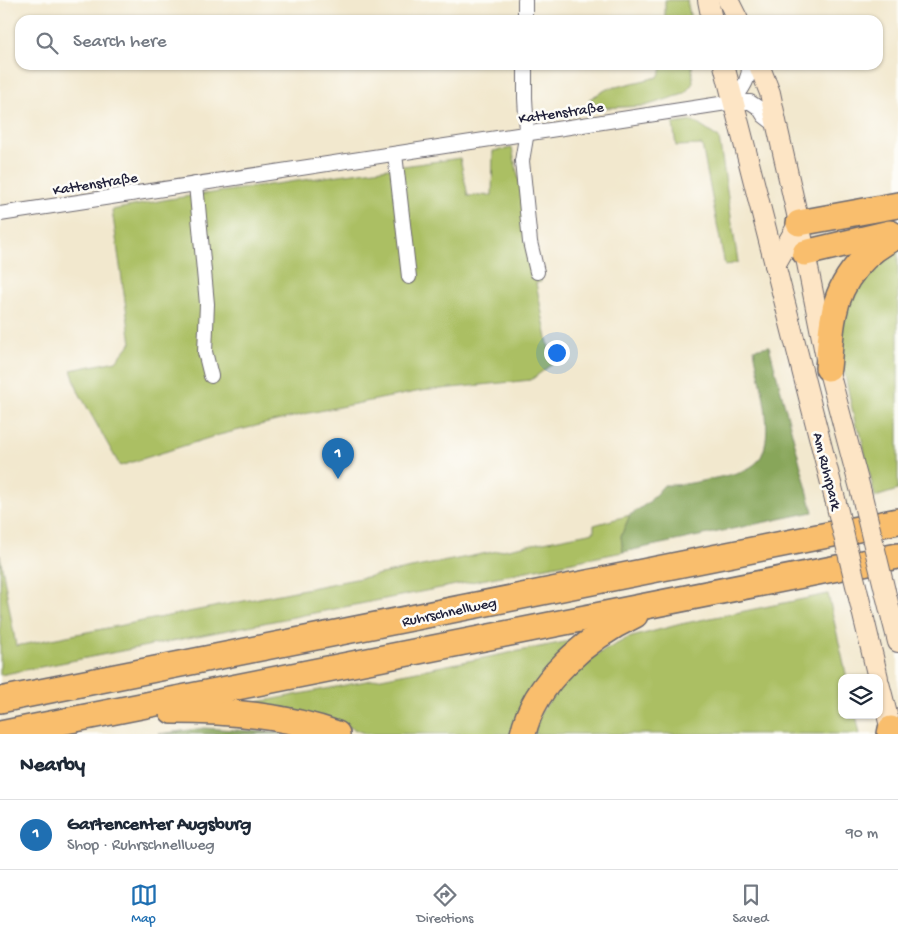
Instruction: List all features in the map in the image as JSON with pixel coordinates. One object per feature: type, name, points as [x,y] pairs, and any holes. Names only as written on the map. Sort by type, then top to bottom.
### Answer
[{"type":"highway","points":[[799,223],[898,205]]},
{"type":"highway","points":[[805,253],[898,232]]},
{"type":"highway","points":[[828,368],[834,313],[840,291],[854,268],[881,243],[898,236]]},
{"type":"highway","name":"Ruhrschnellweg","points":[[0,700],[898,521]]},
{"type":"highway","points":[[0,734],[898,556]]},
{"type":"highway","points":[[523,734],[533,704],[544,688],[580,650],[596,637],[631,617],[649,609],[682,599]]},
{"type":"highway","points":[[95,716],[162,711],[238,713],[277,719],[337,734]]},
{"type":"main road","points":[[708,0],[711,15]]},
{"type":"main road","points":[[728,0],[736,15]]},
{"type":"main road","name":"Am Ruhrpark","points":[[725,70],[835,498],[877,674]]},
{"type":"main road","name":"Am Ruhrpark","points":[[761,70],[770,93],[799,223],[828,368],[898,642]]},
{"type":"main road","points":[[774,265],[799,223]]},
{"type":"main road","points":[[774,265],[805,253]]},
{"type":"main road","points":[[883,699],[891,732]]},
{"type":"street","points":[[525,0],[525,15]]},
{"type":"street","points":[[525,70],[527,132],[522,161],[524,198],[530,242],[537,272]]},
{"type":"street","points":[[732,102],[744,85],[750,70]]},
{"type":"street","name":"Kattenstraße","points":[[0,214],[732,102],[750,102],[777,126]]},
{"type":"street","points":[[395,154],[409,277]]},
{"type":"street","points":[[196,184],[206,304],[205,352],[210,376]]},
{"type":"green space","points":[[665,0],[687,0],[690,15],[665,15]]},
{"type":"green space","points":[[662,70],[692,70],[693,83],[684,94],[645,106],[602,108],[589,99],[607,89],[658,77]]},
{"type":"green space","points":[[693,121],[719,138],[738,262],[725,266],[702,145],[676,146],[673,124]]},
{"type":"green space","points":[[512,148],[541,282],[536,283],[552,364],[531,380],[421,391],[309,413],[215,436],[120,466],[78,391],[71,370],[116,361],[131,343],[112,210],[169,199],[460,158],[468,196],[492,195],[493,151]]},
{"type":"green space","points":[[898,246],[898,490],[875,497],[860,431],[856,427],[838,343],[846,303],[873,262]]},
{"type":"green space","points":[[769,346],[813,512],[623,552],[621,536],[630,515],[649,502],[664,485],[699,482],[730,475],[745,470],[758,461],[764,450],[767,422],[754,349]]},
{"type":"green space","points":[[630,515],[621,536],[623,552],[0,675],[0,555],[16,646],[594,532],[594,525]]},
{"type":"green space","points":[[828,594],[846,674],[838,674],[838,719],[857,719],[860,734],[534,734],[541,712],[559,688],[594,656],[628,638],[681,624]]},
{"type":"green space","points":[[580,639],[513,734],[366,734],[323,719],[249,704]]},
{"type":"green space","points":[[204,728],[294,734],[159,734]]},
{"type":"place","name":"Gartencenter Augsburg","points":[[338,479]]}]
